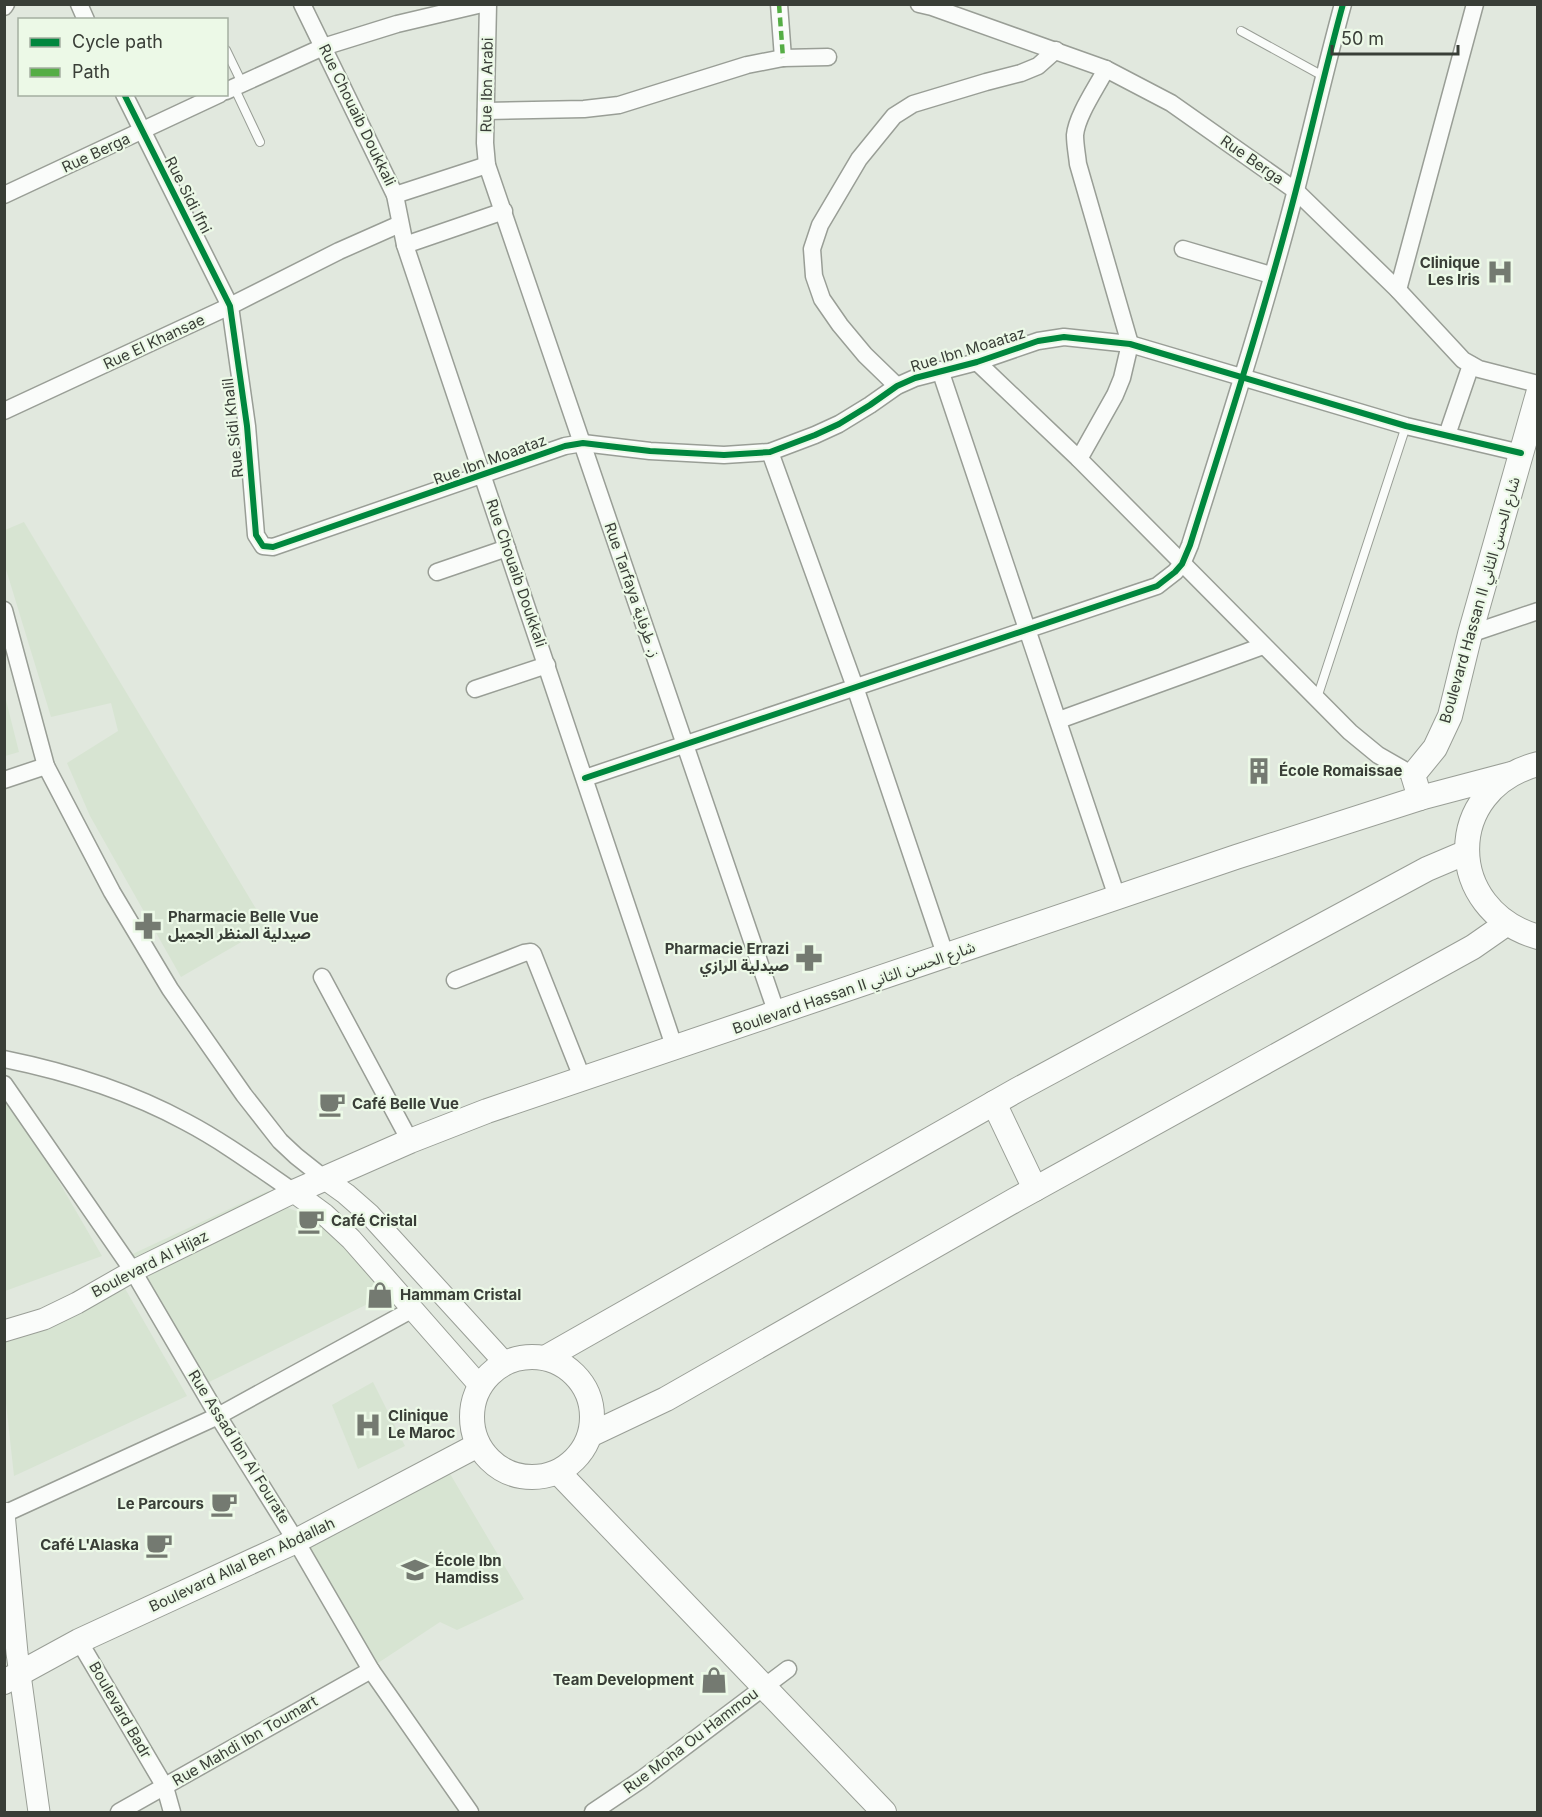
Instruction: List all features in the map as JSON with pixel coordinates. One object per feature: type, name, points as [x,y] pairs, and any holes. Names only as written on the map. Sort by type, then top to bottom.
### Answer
[{"type":"main road","name":"Boulevard Hassan II شارع الحسن الثاني","points":[[1413,775],[1435,748],[1446,726],[1538,394]]},
{"type":"main road","points":[[1537,764],[1511,774],[1488,794],[1472,821],[1467,852],[1474,885],[1482,900],[1506,924],[1523,933],[1538,937]]},
{"type":"main road","name":"Boulevard Hassan II شارع الحسن الثاني","points":[[294,1192],[410,1141],[487,1112],[1117,897],[1420,798],[1511,774]]},
{"type":"main road","points":[[1413,775],[1420,798]]},
{"type":"main road","points":[[545,1358],[994,1103],[1427,869],[1467,852]]},
{"type":"main road","points":[[590,1435],[666,1400],[1035,1189],[1463,953],[1506,924]]},
{"type":"main road","points":[[994,1103],[1035,1189]]},
{"type":"main road","points":[[524,1357],[545,1358],[560,1364],[584,1387],[590,1402],[592,1418],[590,1435],[583,1450],[572,1463],[558,1472],[543,1477],[528,1478],[512,1475],[492,1463],[478,1445],[472,1430],[471,1415],[474,1400],[480,1386],[491,1372],[505,1363],[524,1357]]},
{"type":"main road","name":"Boulevard Allal Ben Abdallah","points":[[12,1678],[79,1641],[296,1541],[478,1445]]},
{"type":"main road","points":[[558,1472],[884,1812]]},
{"type":"street","points":[[79,4],[85,18]]},
{"type":"street","name":"Rue Chouaib Doukkali","points":[[302,4],[395,195],[405,245],[675,1049]]},
{"type":"street","name":"Rue Berga","points":[[231,89],[323,47],[397,24],[483,4]]},
{"type":"street","name":"Rue Ibn Arabi","points":[[487,165],[488,4]]},
{"type":"street","points":[[779,4],[783,58]]},
{"type":"street","name":"Rue Berga","points":[[919,4],[1106,69],[1171,103],[1296,191],[1398,290],[1455,352],[1471,365],[1538,384]]},
{"type":"street","points":[[585,778],[1157,586],[1168,579],[1182,564],[1190,545],[1243,377],[1296,191],[1323,76],[1344,4]]},
{"type":"street","points":[[1398,290],[1474,4]]},
{"type":"street","points":[[897,386],[864,355],[822,299],[814,276],[812,249],[820,225],[859,159],[894,116],[913,104],[1021,73],[1038,66],[1056,50]]},
{"type":"street","points":[[486,111],[584,109],[619,105],[747,64],[783,58],[828,57]]},
{"type":"street","points":[[1079,459],[1115,395],[1122,378],[1130,344],[1078,164],[1075,145],[1075,132],[1106,69]]},
{"type":"street","name":"Rue Sidi Ifni","points":[[125,96],[230,306]]},
{"type":"street","name":"Rue Berga","points":[[4,195],[216,96]]},
{"type":"street","points":[[395,195],[487,165]]},
{"type":"street","name":"Rue Tarfaya ز. طرفاية","points":[[487,165],[777,1014]]},
{"type":"street","points":[[405,245],[504,211]]},
{"type":"street","name":"Rue El Khansae","points":[[4,411],[400,224]]},
{"type":"street","points":[[1183,249],[1271,275]]},
{"type":"street","name":"Rue Sidi Khalil","points":[[230,306],[247,426],[256,535],[263,546]]},
{"type":"street","name":"Rue Ibn Moaataz","points":[[263,546],[273,547],[565,446],[583,443],[650,451],[724,455],[770,452],[839,424],[897,386],[940,370],[977,362],[1050,338],[1064,337],[1130,344],[1406,426],[1521,453]]},
{"type":"street","points":[[977,362],[1079,459],[1336,719],[1366,745],[1413,775]]},
{"type":"street","points":[[1448,435],[1471,365]]},
{"type":"street","points":[[940,370],[1117,897]]},
{"type":"street","points":[[770,452],[855,687],[946,957]]},
{"type":"street","points":[[437,572],[507,548]]},
{"type":"street","points":[[4,610],[45,766],[112,892],[194,1024],[275,1134],[296,1156],[370,1215],[505,1363]]},
{"type":"street","points":[[1470,634],[1538,611]]},
{"type":"street","points":[[1059,720],[1263,646]]},
{"type":"street","points":[[475,689],[547,665]]},
{"type":"street","points":[[4,780],[45,766]]},
{"type":"street","points":[[454,980],[531,952],[584,1080]]},
{"type":"street","points":[[322,976],[410,1141]]},
{"type":"street","points":[[4,1059],[75,1076],[150,1104],[221,1142],[294,1192],[344,1232],[480,1386]]},
{"type":"street","name":"Rue Assad Ibn Al Fourate","points":[[4,1084],[133,1271],[371,1670],[470,1812]]},
{"type":"street","name":"Boulevard Al Hijaz","points":[[4,1331],[44,1318],[77,1303],[133,1271],[294,1192]]},
{"type":"street","points":[[39,1812],[12,1678],[5,1513],[218,1416],[413,1309]]},
{"type":"street","name":"Boulevard Badr","points":[[79,1641],[165,1787],[172,1812]]},
{"type":"street","name":"Rue Moha Ou Hammou","points":[[593,1812],[642,1779],[789,1669]]},
{"type":"street","name":"Rue Mahdi Ibn Toumart","points":[[119,1812],[371,1670]]},
{"type":"lane","points":[[1241,31],[1323,76]]},
{"type":"lane","points":[[228,66],[231,89],[261,142]]},
{"type":"lane","points":[[1317,698],[1406,426]]},
{"type":"shaded area","points":[[24,522],[267,927],[181,977],[90,816],[67,763],[118,731],[111,703],[51,717],[5,566],[5,530]]},
{"type":"shaded area","points":[[5,696],[19,752],[4,756]]},
{"type":"shaded area","points":[[4,1087],[102,1256],[5,1291],[4,1291]]},
{"type":"shaded area","points":[[268,1191],[281,1205],[296,1211],[324,1211],[390,1293],[203,1385],[124,1258]]},
{"type":"shaded area","points":[[116,1273],[187,1396],[14,1476],[5,1394],[4,1336]]},
{"type":"shaded area","name":"Clinique Le Maroc","points":[[373,1382],[405,1446],[358,1469],[332,1405]]},
{"type":"shaded area","name":"École Ibn Hamdiss","points":[[446,1467],[524,1599],[457,1630],[440,1622],[375,1665],[306,1541]]},
{"type":"marked path","points":[[779,4],[783,58]]},
{"type":"cycle path","points":[[585,778],[1157,586],[1175,572],[1182,564],[1190,545],[1259,324],[1343,4]]},
{"type":"cycle path","points":[[125,96],[230,306],[247,426],[256,535],[263,546],[273,547],[565,446],[583,443],[650,451],[724,455],[770,452],[839,424],[897,386],[915,378],[977,362],[1038,341],[1064,337],[1130,344],[1406,426],[1521,453]]},
{"type":"place","name":"Clinique Les Iris","points":[[1500,272]]},
{"type":"place","name":"École Romaissae","points":[[1259,771]]},
{"type":"place","name":"Pharmacie Belle Vue صيدلية المنظر الجميل","points":[[148,926]]},
{"type":"place","name":"Pharmacie Errazi صيدلية الرازي","points":[[809,958]]},
{"type":"place","name":"Café Belle Vue","points":[[332,1104]]},
{"type":"place","name":"Café Cristal","points":[[311,1221]]},
{"type":"place","name":"Hammam Cristal","points":[[380,1295]]},
{"type":"place","name":"Clinique Le Maroc","points":[[368,1425]]},
{"type":"place","name":"Le Parcours","points":[[224,1504]]},
{"type":"place","name":"Café L'Alaska","points":[[159,1545]]},
{"type":"place","name":"École Ibn Hamdiss","points":[[415,1570]]},
{"type":"place","name":"Team Development","points":[[714,1680]]}]
